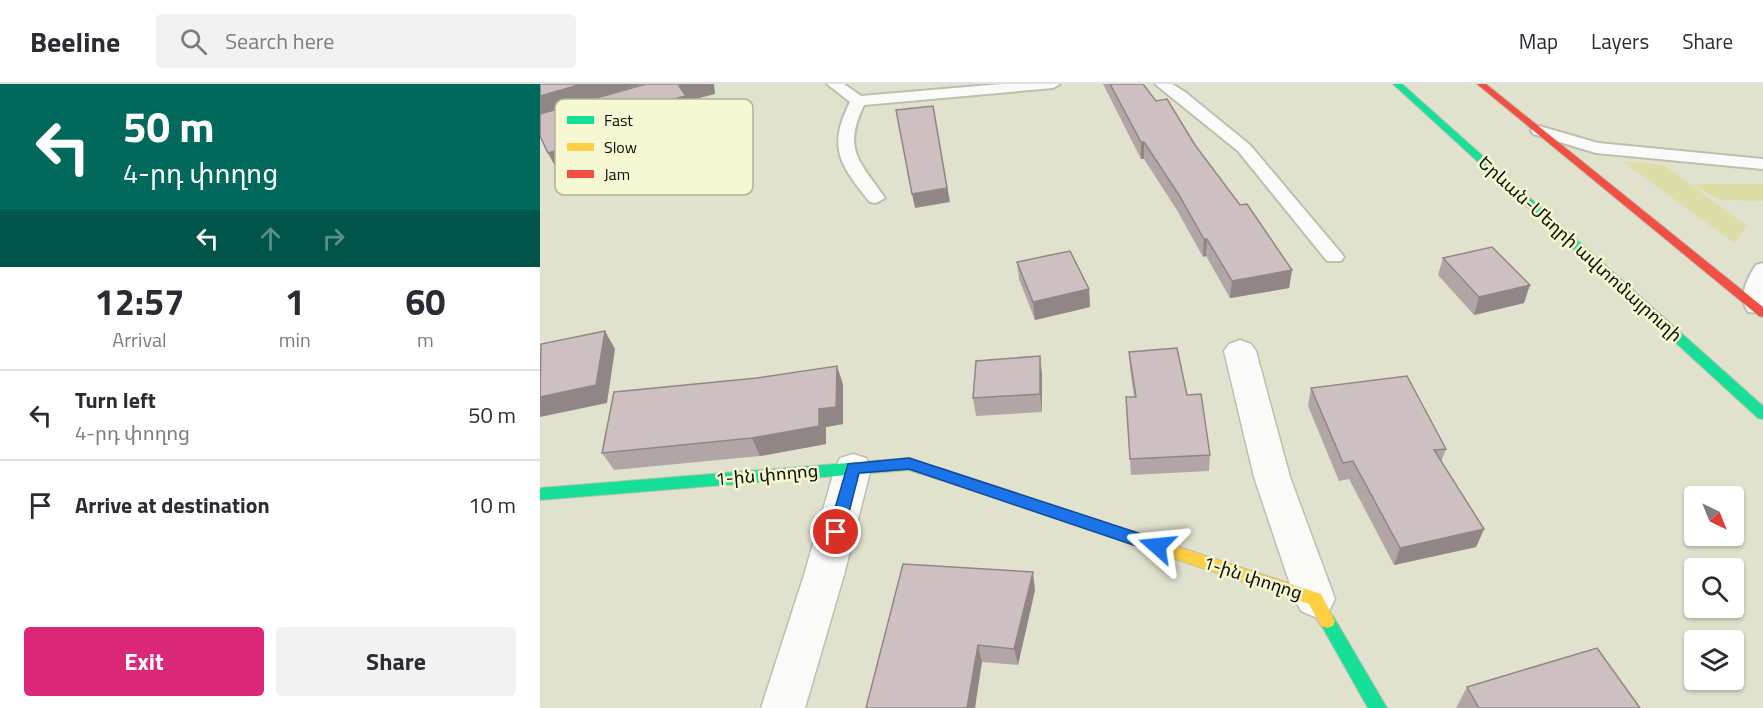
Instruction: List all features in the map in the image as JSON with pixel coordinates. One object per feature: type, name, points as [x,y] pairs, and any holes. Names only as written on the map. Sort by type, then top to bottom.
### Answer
[{"type":"main road","name":"Երևան-Մեղրի ավտոմայրուղի","points":[[1397,84],[1763,414]]},
{"type":"main road","points":[[1481,84],[1760,309]]},
{"type":"main road","name":"1-ին փողոց","points":[[540,494],[909,464],[1315,599],[1378,708]]},
{"type":"street","points":[[1240,351],[1272,477],[1315,599]]},
{"type":"street","points":[[783,708],[824,575],[853,468]]},
{"type":"lane","points":[[834,84],[858,101],[1053,84]]},
{"type":"lane","points":[[1162,84],[1180,95],[1244,148],[1334,257]]},
{"type":"lane","points":[[858,101],[848,120],[843,143],[848,162],[876,198]]},
{"type":"lane","points":[[1539,131],[1596,148],[1690,159],[1763,164]]},
{"type":"lane","points":[[1760,309],[1755,282],[1763,269]]},
{"type":"green space","points":[[1622,161],[1664,165],[1747,226],[1734,243]]},
{"type":"green space","points":[[1692,184],[1763,184],[1763,201],[1720,200]]},
{"type":"building","points":[[540,84],[582,84],[540,96]]},
{"type":"building","points":[[646,84],[686,84],[679,86],[686,96],[674,99],[593,99]]},
{"type":"building","points":[[1110,84],[1143,84],[1156,101],[1167,99],[1195,145],[1240,205],[1247,204],[1292,270],[1232,281],[1207,239],[1204,239],[1179,195],[1144,142],[1141,142]]},
{"type":"building","points":[[933,106],[947,188],[912,194],[896,110]]},
{"type":"building","points":[[555,110],[555,151],[548,153],[540,136],[540,114]]},
{"type":"building","points":[[1492,247],[1530,285],[1479,297],[1443,258]]},
{"type":"building","points":[[1070,251],[1089,289],[1033,302],[1017,262]]},
{"type":"building","points":[[605,331],[596,385],[540,397],[541,344]]},
{"type":"building","points":[[1177,348],[1187,395],[1201,394],[1210,455],[1130,459],[1126,397],[1136,397],[1129,352]]},
{"type":"building","points":[[1040,356],[1040,394],[973,398],[976,361]]},
{"type":"building","points":[[837,366],[836,407],[819,409],[819,426],[752,438],[602,453],[614,392],[757,378]]},
{"type":"building","points":[[1407,376],[1446,449],[1434,450],[1484,529],[1400,548],[1353,461],[1343,463],[1311,388]]},
{"type":"building","points":[[903,564],[1033,572],[1014,649],[978,645],[967,708],[866,708]]},
{"type":"building","points":[[1597,648],[1640,708],[1479,708],[1467,687]]},
{"type":"traffic: fast","points":[[1397,84],[1763,414]]},
{"type":"traffic: fast","points":[[540,494],[909,464],[940,474]]},
{"type":"traffic: fast","points":[[1327,621],[1378,708]]},
{"type":"traffic: slow","points":[[940,474],[1315,599],[1327,621]]},
{"type":"traffic: jam","points":[[1481,84],[1763,313]]},
{"type":"route","points":[[836,532],[853,468],[909,464],[1157,546]]}]
